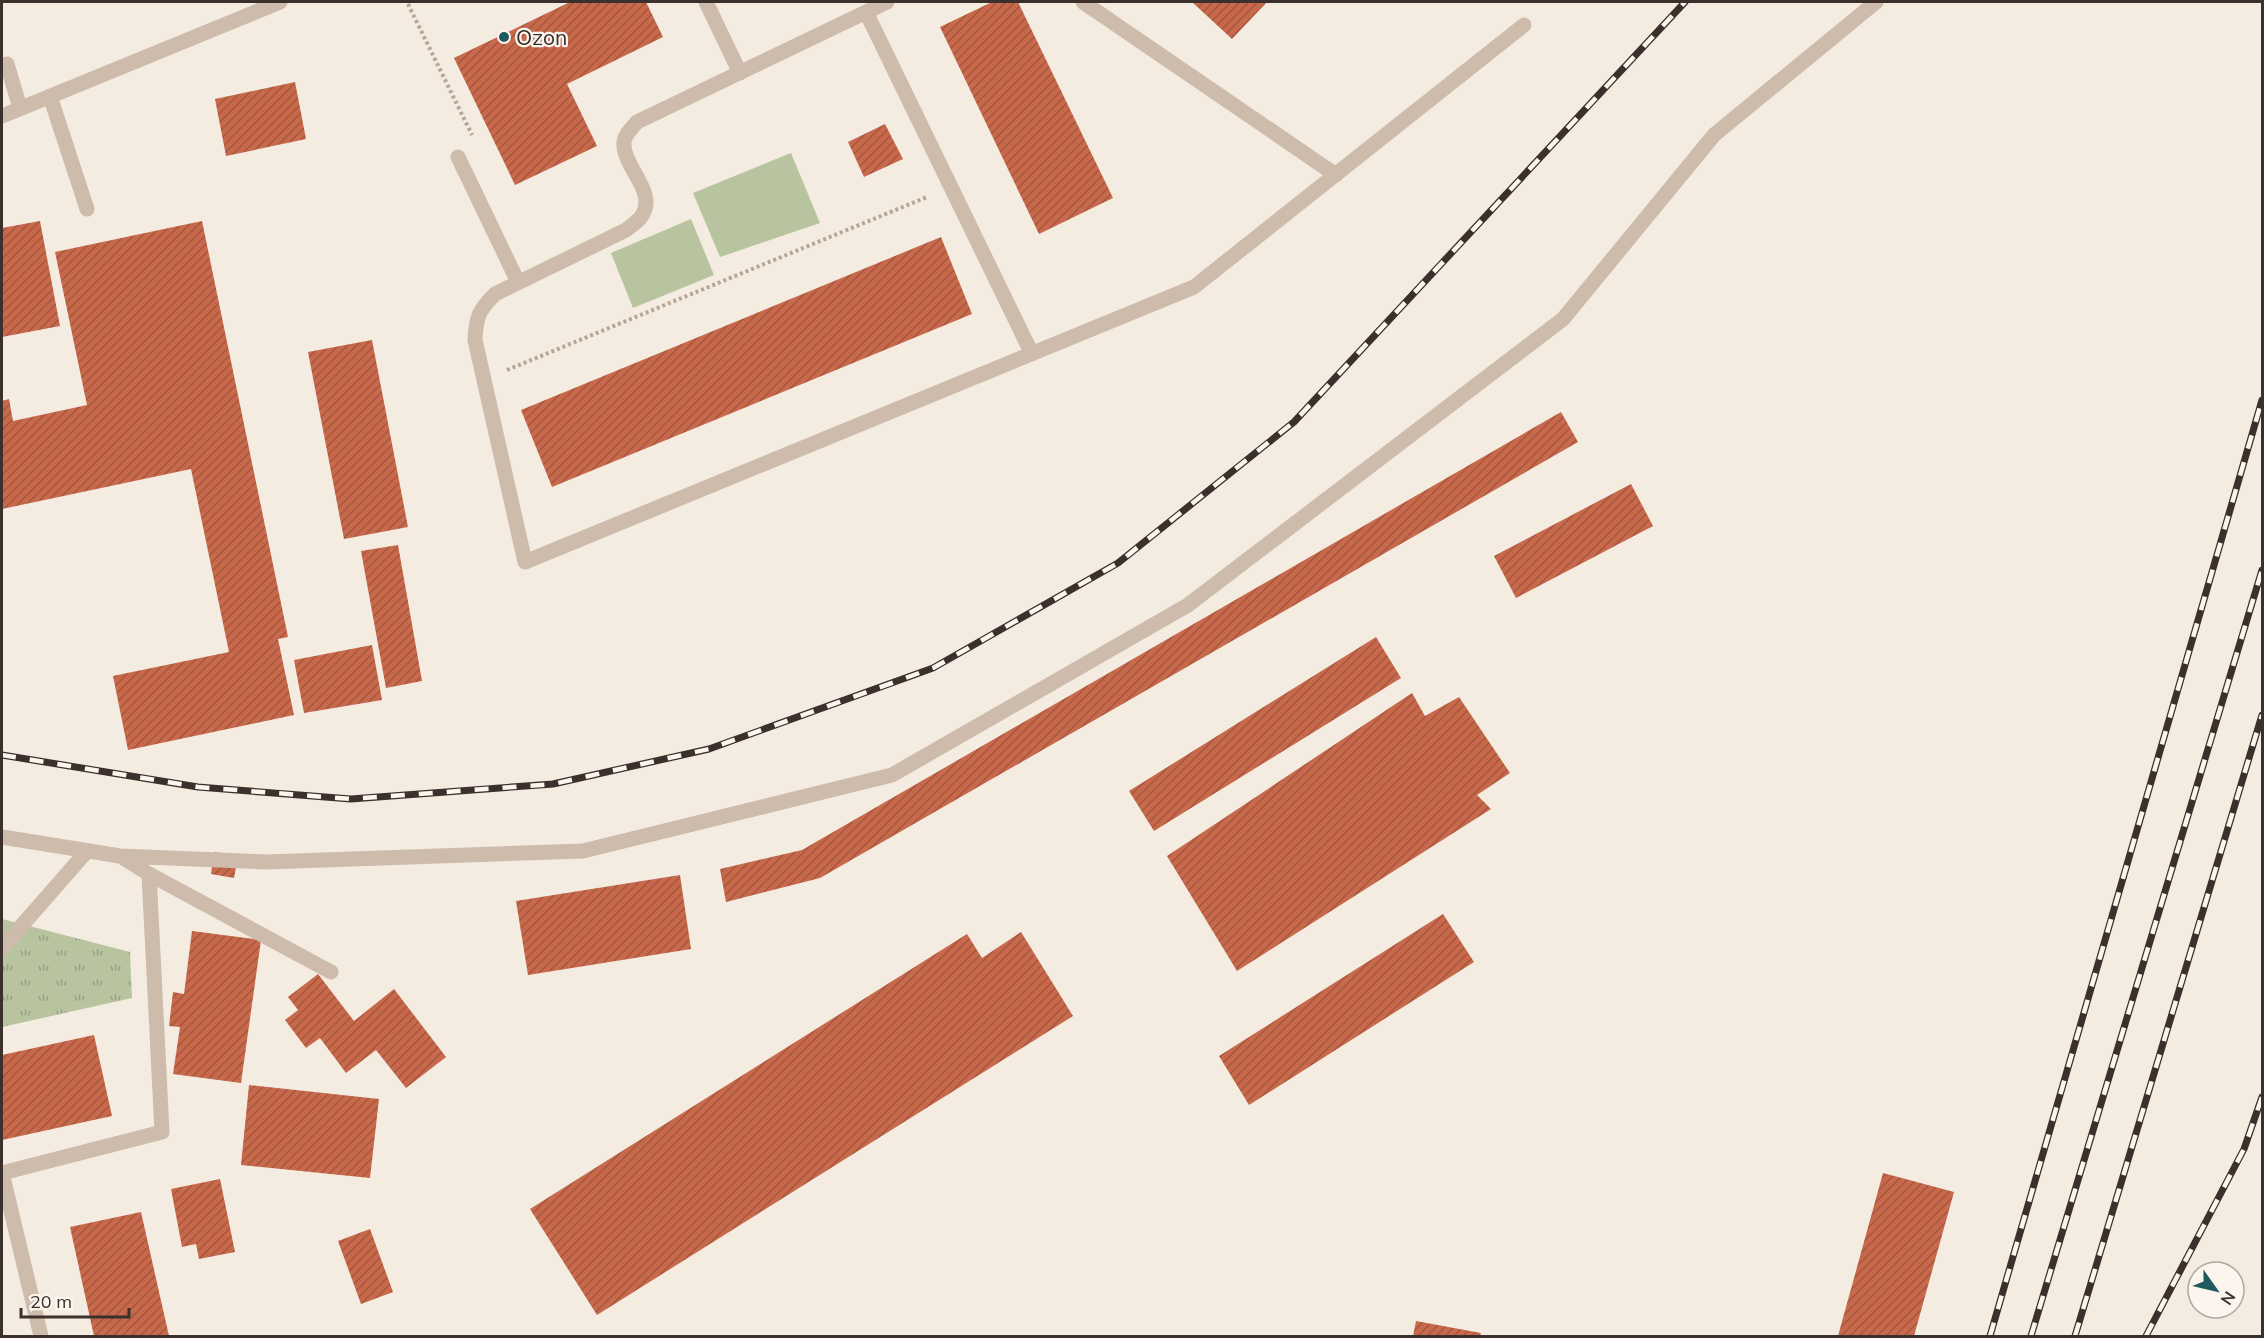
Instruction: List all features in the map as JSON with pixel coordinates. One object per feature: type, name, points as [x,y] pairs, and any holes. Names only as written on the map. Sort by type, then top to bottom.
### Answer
[{"type":"lane","points":[[2,116],[246,8],[280,2]]},
{"type":"lane","points":[[706,2],[740,73]]},
{"type":"lane","points":[[887,2],[637,122],[628,132],[624,142],[627,155],[643,189],[646,205],[641,217],[626,230],[495,294],[482,307],[476,321],[475,340],[525,562],[1194,287],[1524,25]]},
{"type":"lane","points":[[1083,2],[1336,175]]},
{"type":"lane","points":[[2,837],[120,856],[266,862],[583,851],[892,775],[1188,605],[1563,319],[1714,135],[1876,2]]},
{"type":"lane","points":[[866,12],[1032,354]]},
{"type":"lane","points":[[2,65],[7,64],[20,108]]},
{"type":"lane","points":[[50,96],[87,209]]},
{"type":"lane","points":[[458,157],[518,282]]},
{"type":"lane","points":[[2,948],[87,851]]},
{"type":"lane","points":[[120,856],[149,874],[331,972]]},
{"type":"lane","points":[[41,1336],[2,1173],[162,1132],[149,874]]},
{"type":"path","points":[[408,3],[477,147],[458,157]]},
{"type":"path","points":[[484,379],[951,188]]},
{"type":"green space","points":[[791,153],[820,223],[720,257],[693,193]]},
{"type":"green space","points":[[691,219],[714,275],[633,308],[611,253]]},
{"type":"green space","points":[[2,919],[130,952],[132,998],[2,1027]]},
{"type":"building","points":[[570,2],[646,2],[663,37],[567,84],[597,146],[515,185],[454,58]]},
{"type":"building","points":[[992,2],[1018,2],[1113,198],[1039,234],[940,27]]},
{"type":"building","points":[[1192,2],[1267,2],[1232,39]]},
{"type":"building","points":[[295,82],[306,139],[226,156],[215,99]]},
{"type":"building","points":[[885,124],[903,159],[864,177],[848,142]]},
{"type":"building","points":[[40,221],[60,326],[2,337],[2,228]]},
{"type":"building","points":[[202,221],[288,637],[278,639],[294,715],[128,750],[113,676],[229,652],[191,469],[2,509],[2,401],[9,399],[13,421],[87,405],[55,252]]},
{"type":"building","points":[[941,237],[972,314],[552,487],[521,410]]},
{"type":"building","points":[[372,340],[408,527],[344,539],[308,352]]},
{"type":"building","points":[[1561,412],[1578,442],[820,878],[726,902],[720,869],[802,850]]},
{"type":"building","points":[[1631,484],[1653,526],[1516,598],[1494,556]]},
{"type":"building","points":[[398,545],[422,681],[386,688],[361,551]]},
{"type":"building","points":[[1376,637],[1401,678],[1154,831],[1129,791]]},
{"type":"building","points":[[372,645],[382,700],[304,713],[294,660]]},
{"type":"building","points":[[1412,693],[1425,716],[1459,697],[1510,773],[1477,795],[1491,809],[1237,971],[1167,856]]},
{"type":"building","points":[[214,852],[238,856],[234,878],[211,874]]},
{"type":"building","points":[[680,875],[691,949],[528,975],[516,901]]},
{"type":"building","points":[[1443,914],[1474,962],[1249,1105],[1219,1056]]},
{"type":"building","points":[[192,931],[261,940],[241,1083],[173,1074],[180,1027],[169,1026],[173,992],[184,994]]},
{"type":"building","points":[[1021,932],[1073,1016],[597,1315],[530,1209],[967,934],[982,958]]},
{"type":"building","points":[[318,974],[354,1021],[394,989],[446,1057],[406,1088],[376,1050],[346,1073],[320,1038],[306,1048],[285,1020],[298,1010],[288,997]]},
{"type":"building","points":[[94,1035],[112,1116],[2,1140],[2,1055]]},
{"type":"building","points":[[249,1085],[379,1099],[370,1178],[241,1165]]},
{"type":"building","points":[[1883,1173],[1954,1192],[1914,1336],[1838,1336]]},
{"type":"building","points":[[220,1179],[235,1252],[199,1259],[196,1244],[182,1247],[171,1189]]},
{"type":"building","points":[[141,1212],[169,1336],[94,1336],[70,1227]]},
{"type":"building","points":[[370,1229],[393,1292],[361,1304],[338,1241]]},
{"type":"building","points":[[1416,1321],[1481,1333],[1480,1336],[1413,1336]]},
{"type":"railway","points":[[2,755],[198,787],[351,799],[553,784],[709,749],[933,668],[1118,563],[1294,422],[1685,2]]},
{"type":"railway","points":[[1990,1336],[2262,400]]},
{"type":"railway","points":[[2031,1336],[2262,570]]},
{"type":"railway","points":[[2075,1336],[2262,715]]},
{"type":"railway","points":[[2146,1336],[2244,1149],[2262,1097]]},
{"type":"place","name":"Ozon","points":[[504,37]]}]
